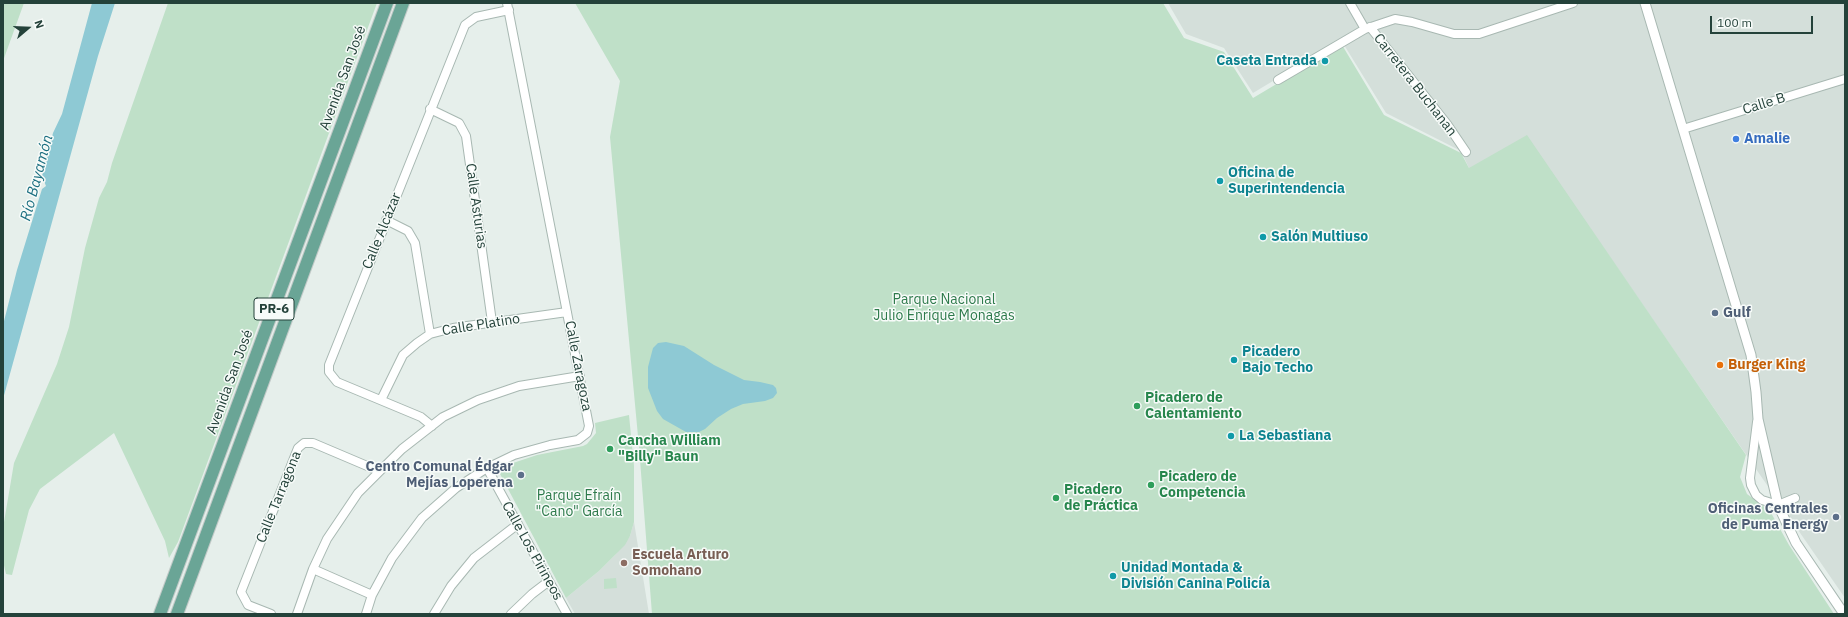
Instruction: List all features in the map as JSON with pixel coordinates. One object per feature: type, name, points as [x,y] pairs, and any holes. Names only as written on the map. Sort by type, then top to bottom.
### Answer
[{"type":"main road","name":"Avenida San José","points":[[160,614],[387,3]]},
{"type":"main road","name":"PR-6","points":[[177,614],[403,3]]},
{"type":"street","name":"Carretera Buchanan","points":[[1350,3],[1368,28],[1447,124],[1466,152]]},
{"type":"street","points":[[1278,80],[1368,28],[1395,19],[1454,34],[1479,34],[1573,3]]},
{"type":"street","points":[[1645,3],[1750,355],[1756,392],[1758,419],[1778,505],[1796,543],[1844,614]]},
{"type":"street","name":"Calle Alcázar","points":[[432,426],[421,417],[337,382],[333,379],[328,369],[430,109],[465,25],[476,17],[508,7]]},
{"type":"street","name":"Calle Zaragoza","points":[[366,614],[372,595],[392,558],[422,518],[456,488],[487,468],[520,453],[550,445],[578,440],[584,437],[589,426],[508,7]]},
{"type":"street","name":"Calle B","points":[[1683,129],[1845,79]]},
{"type":"street","name":"Calle Asturias","points":[[430,109],[454,119],[462,126],[466,136],[492,322]]},
{"type":"street","points":[[386,220],[408,231],[415,243],[430,334]]},
{"type":"street","name":"Calle Platino","points":[[381,400],[403,356],[417,343],[430,334],[453,328],[567,312]]},
{"type":"street","points":[[297,614],[312,569],[328,539],[358,493],[402,449],[432,426],[463,407],[500,391],[536,382],[580,376]]},
{"type":"street","points":[[1758,419],[1750,485],[1756,495],[1762,500],[1778,505],[1796,498]]},
{"type":"street","name":"Calle Tarragona","points":[[271,614],[248,605],[241,592],[298,448],[304,444],[312,443],[379,471]]},
{"type":"street","name":"Calle Los Pirineos","points":[[487,468],[567,614]]},
{"type":"street","points":[[434,614],[451,586],[474,558],[518,524]]},
{"type":"street","points":[[312,569],[372,595]]},
{"type":"street","points":[[511,614],[548,581]]},
{"type":"shaded area","points":[[1168,3],[1845,3],[1845,598],[1589,227],[1469,168],[1461,151],[1386,113],[1341,40],[1253,93],[1224,48],[1186,34]]},
{"type":"shaded area","name":"Escuela Arturo Somohano","points":[[634,522],[649,614],[575,614],[566,598],[599,571],[615,555],[630,536]]},
{"type":"green space","points":[[4,3],[24,3],[3,61],[3,7]]},
{"type":"green space","points":[[168,3],[377,3],[178,542],[169,558],[165,541],[114,433],[40,489],[29,510],[12,575],[6,574],[3,561],[3,528],[14,463],[57,364],[69,327],[85,248],[99,198],[107,182],[112,163]]},
{"type":"green space","name":"Parque Nacional Julio Enrique Monagas","points":[[575,3],[1163,3],[1184,38],[1224,52],[1253,98],[1342,45],[1384,115],[1461,153],[1469,168],[1527,135],[1746,455],[1740,477],[1747,494],[1770,511],[1789,545],[1834,614],[652,614],[639,447],[610,137],[620,81]]},
{"type":"green space","name":"Parque Efraín \"Cano\" García","points":[[629,415],[634,466],[634,522],[630,536],[625,545],[599,571],[566,598],[499,472],[500,469],[507,465],[537,455],[583,446],[587,444],[596,433],[595,423]]},
{"type":"green space","points":[[616,578],[617,588],[604,589],[604,579]]},
{"type":"water","points":[[92,3],[115,3],[98,56],[3,399],[3,325],[17,270],[42,189],[46,186],[42,176],[53,133],[62,114]]},
{"type":"water","points":[[666,342],[684,346],[714,365],[744,380],[773,385],[776,388],[777,393],[773,398],[765,401],[743,404],[731,409],[699,432],[686,432],[663,419],[657,411],[648,388],[648,367],[653,348],[658,343]]},
{"type":"place","name":"Caseta Entrada","points":[[1325,61]]},
{"type":"place","name":"Amalie","points":[[1736,139]]},
{"type":"place","name":"Oficina de Superintendencia","points":[[1220,181]]},
{"type":"place","name":"Salón Multiuso","points":[[1263,237]]},
{"type":"place","name":"Gulf","points":[[1715,313]]},
{"type":"place","name":"Picadero Bajo Techo","points":[[1234,360]]},
{"type":"place","name":"Burger King","points":[[1720,365]]},
{"type":"place","name":"Picadero de Calentamiento","points":[[1137,406]]},
{"type":"place","name":"La Sebastiana","points":[[1231,436]]},
{"type":"place","name":"Cancha William \"Billy\" Baun","points":[[610,449]]},
{"type":"place","name":"Centro Comunal Édgar Mejías Loperena","points":[[521,475]]},
{"type":"place","name":"Picadero de Competencia","points":[[1151,485]]},
{"type":"place","name":"Picadero de Práctica","points":[[1056,498]]},
{"type":"place","name":"Oficinas Centrales de Puma Energy","points":[[1836,517]]},
{"type":"place","name":"Escuela Arturo Somohano","points":[[624,563]]},
{"type":"place","name":"Unidad Montada & División Canina Policía","points":[[1113,576]]},
{"type":"water label","name":"Río Bayamón","points":[[37,178]]}]
